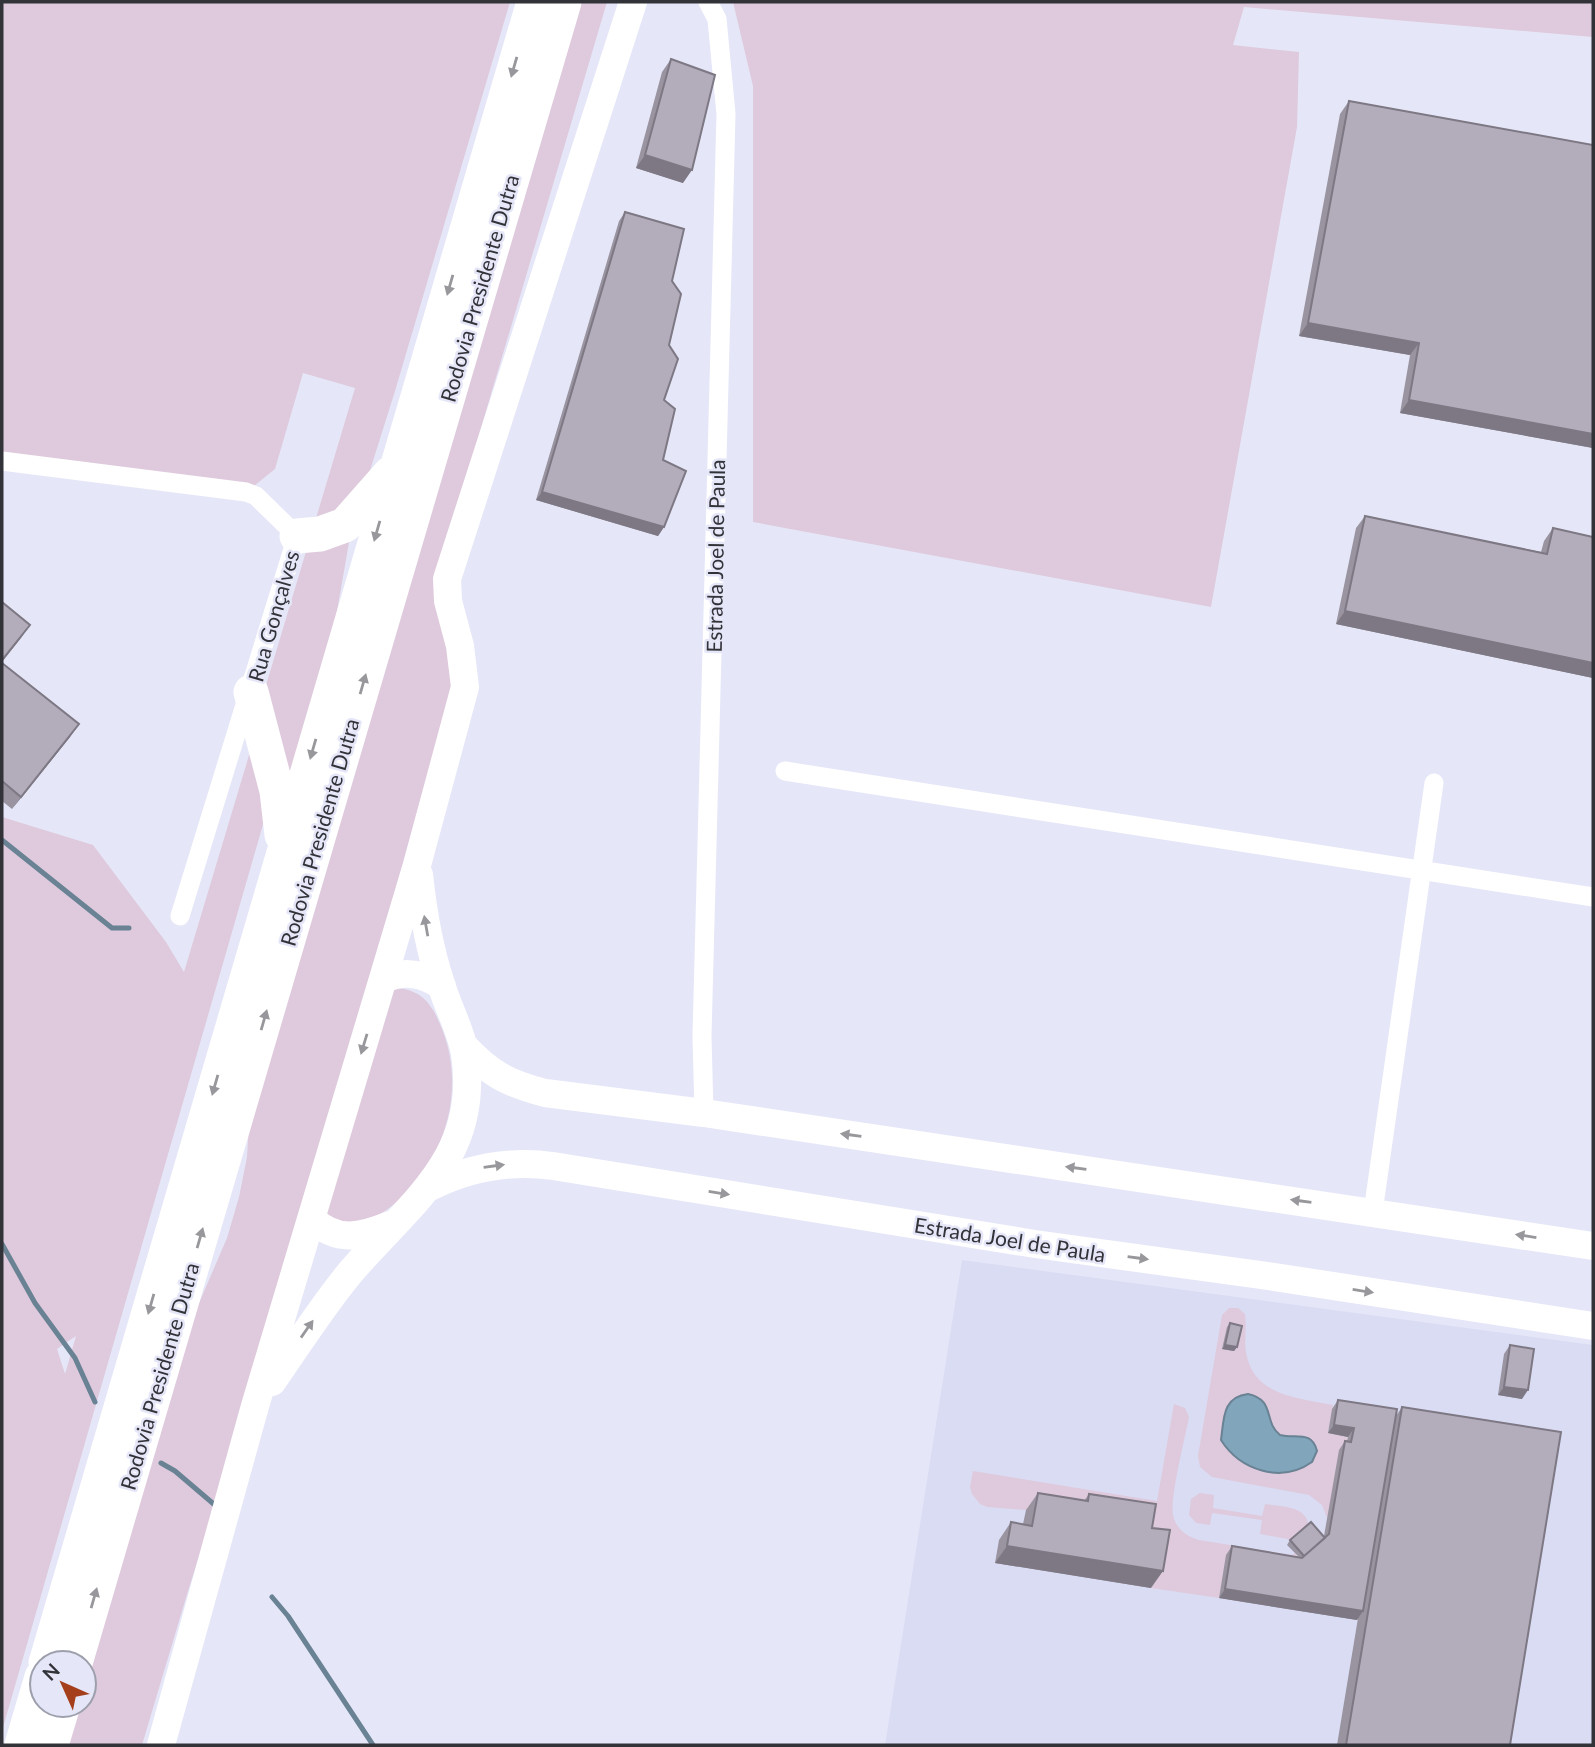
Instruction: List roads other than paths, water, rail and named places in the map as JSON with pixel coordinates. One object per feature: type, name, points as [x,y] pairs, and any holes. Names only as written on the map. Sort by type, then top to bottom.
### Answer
[{"type":"highway","name":"Rodovia Presidente Dutra","points":[[50,1649],[534,2]]},
{"type":"highway","name":"Rodovia Presidente Dutra","points":[[79,1649],[564,2]]},
{"type":"highway","points":[[297,536],[320,534],[345,525],[397,466]]},
{"type":"highway","points":[[251,692],[277,791],[284,849]]},
{"type":"highway","points":[[22,1745],[30,1719]]},
{"type":"highway","points":[[51,1745],[59,1719]]},
{"type":"main road","points":[[161,1745],[256,1406],[417,865],[465,687],[460,646],[448,601],[447,579],[633,2]]},
{"type":"main road","points":[[256,1406],[320,1311],[393,1224],[430,1187],[451,1153],[464,1114],[467,1074],[463,1045],[427,932],[417,865]]},
{"type":"main road","points":[[384,979],[413,973],[424,975],[442,986]]},
{"type":"main road","points":[[463,1045],[483,1066],[509,1081],[545,1093],[704,1113],[1593,1247]]},
{"type":"main road","name":"Estrada Joel de Paula","points":[[430,1187],[483,1167],[518,1163],[545,1164],[1035,1244],[1268,1276],[1593,1326]]},
{"type":"main road","points":[[312,1219],[328,1232],[349,1237],[360,1236],[393,1224]]},
{"type":"street","name":"Estrada Joel de Paula","points":[[704,1113],[702,1036],[726,114],[717,19],[708,2]]},
{"type":"street","name":"Rua Gonçalves","points":[[2,461],[246,492],[256,496],[297,536],[180,916]]},
{"type":"street","points":[[785,771],[1593,897]]},
{"type":"street","points":[[1373,1212],[1434,783]]},
{"type":"waterway","points":[[2,840],[112,928],[129,928]]},
{"type":"waterway","points":[[2,1244],[35,1303],[75,1358],[95,1402]]},
{"type":"waterway","points":[[161,1463],[175,1471],[216,1506]]},
{"type":"waterway","points":[[272,1597],[288,1616],[373,1745]]}]
